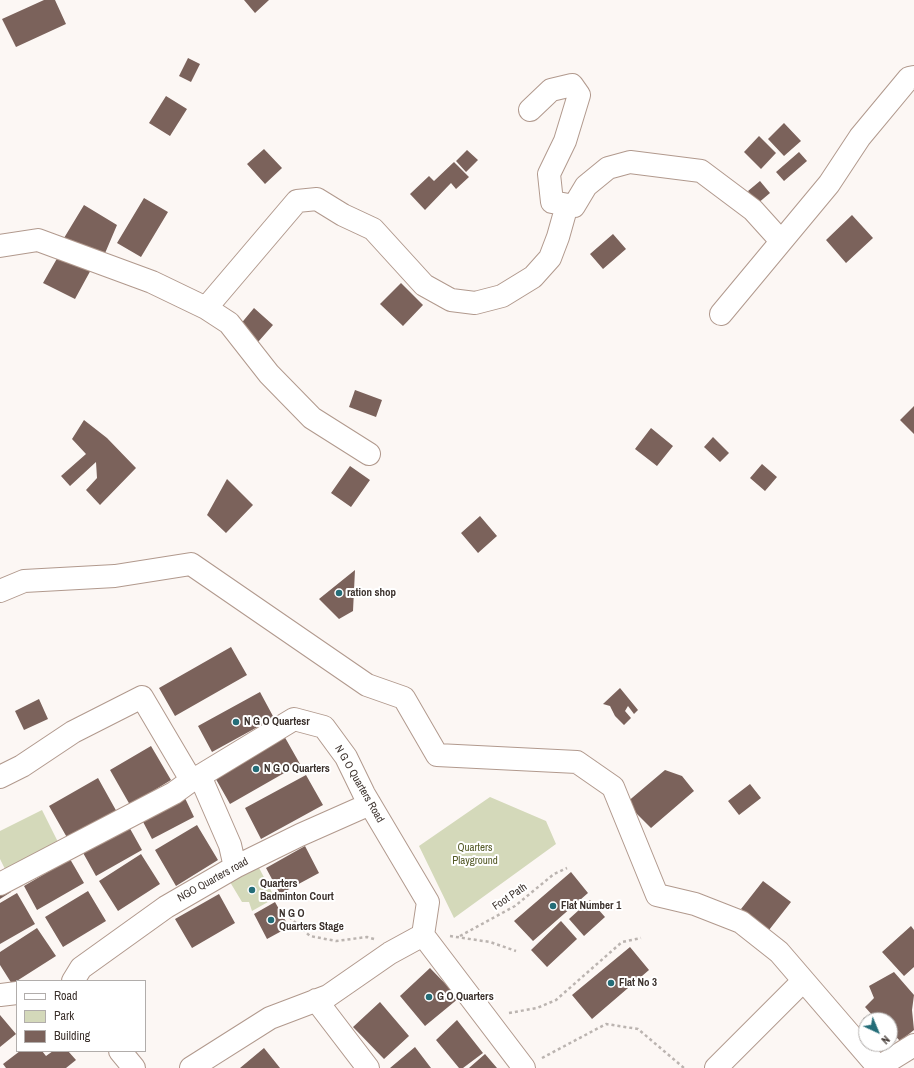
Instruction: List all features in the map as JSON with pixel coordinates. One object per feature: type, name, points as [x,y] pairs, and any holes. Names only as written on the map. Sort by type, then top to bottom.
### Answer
[{"type":"street","points":[[721,314],[829,184],[860,137],[909,78],[914,77]]},
{"type":"street","points":[[530,110],[551,90],[572,85],[579,95],[565,142],[549,174],[552,202],[574,206],[586,186],[608,168],[630,162],[701,171],[753,210],[781,241]]},
{"type":"street","points":[[206,308],[298,201],[317,199],[343,215],[373,229],[424,285],[451,300],[475,303],[502,296],[533,277],[550,258],[558,238],[567,205]]},
{"type":"street","points":[[0,246],[38,240],[152,282],[206,308],[229,323],[269,374],[312,418],[369,454]]},
{"type":"street","points":[[0,591],[24,581],[115,576],[191,564],[367,685],[404,698],[437,755],[577,762],[613,787],[656,895],[694,904],[741,922],[779,952],[877,1068],[906,1056]]},
{"type":"street","points":[[0,777],[22,766],[73,732],[142,697],[195,778],[230,845],[235,867]]},
{"type":"street","name":"N G O Quarters Road","points":[[0,884],[174,793],[195,778],[294,719],[324,727],[346,757],[370,804],[428,902],[423,935]]},
{"type":"street","name":"NGO Quarters road","points":[[74,980],[81,968],[166,907],[235,867],[300,835],[370,804]]},
{"type":"street","points":[[190,1068],[270,1018],[328,996],[402,947],[423,935],[484,1013],[524,1068]]},
{"type":"street","points":[[716,1068],[803,980]]},
{"type":"street","points":[[0,995],[16,993]]},
{"type":"street","points":[[316,1000],[368,1068]]},
{"type":"street","points":[[121,1052],[134,1068]]},
{"type":"path","name":"Foot Path","points":[[460,936],[515,906],[554,874],[567,868]]},
{"type":"path","points":[[285,913],[310,936],[336,941],[367,937],[402,947]]},
{"type":"path","points":[[423,935],[460,936],[490,942],[516,951]]},
{"type":"path","points":[[484,1013],[537,1008],[556,1000],[622,942],[641,938]]},
{"type":"path","points":[[524,1068],[606,1024],[638,1029],[684,1068]]},
{"type":"green space","name":"Quarters Playground","points":[[490,797],[546,821],[556,844],[454,918],[419,846]]},
{"type":"green space","points":[[42,810],[59,844],[6,871],[0,859],[0,831]]},
{"type":"green space","name":"Quarters Badminton Court","points":[[258,866],[275,898],[252,911],[249,902],[242,902],[230,882]]},
{"type":"building","points":[[44,0],[55,0],[66,24],[16,47],[2,19]]},
{"type":"building","points":[[244,0],[269,0],[255,13]]},
{"type":"building","points":[[188,58],[200,64],[191,82],[179,76]]},
{"type":"building","points":[[166,96],[187,109],[170,136],[149,123]]},
{"type":"building","points":[[784,123],[801,141],[784,156],[768,139]]},
{"type":"building","points":[[759,136],[776,153],[761,169],[744,152]]},
{"type":"building","points":[[264,149],[282,168],[265,184],[247,164]]},
{"type":"building","points":[[467,150],[478,160],[466,172],[456,161]]},
{"type":"building","points":[[799,152],[807,161],[784,181],[776,172]]},
{"type":"building","points":[[454,162],[469,177],[456,189],[451,183],[425,210],[410,194],[429,176],[434,181]]},
{"type":"building","points":[[760,181],[770,193],[757,204],[748,191]]},
{"type":"building","points":[[144,198],[168,212],[141,257],[117,243]]},
{"type":"building","points":[[84,205],[117,225],[103,258],[64,238]]},
{"type":"building","points":[[852,215],[873,238],[846,263],[826,240]]},
{"type":"building","points":[[613,234],[626,249],[603,269],[590,254]]},
{"type":"building","points":[[59,255],[93,266],[75,299],[43,283]]},
{"type":"building","points":[[401,283],[423,305],[403,326],[380,304]]},
{"type":"building","points":[[254,308],[273,325],[258,342],[239,326]]},
{"type":"building","points":[[355,390],[382,400],[376,417],[349,407]]},
{"type":"building","points":[[914,406],[914,434],[900,420]]},
{"type":"building","points":[[84,420],[107,438],[136,468],[100,505],[86,490],[97,478],[96,462],[70,486],[61,476],[86,454],[72,439]]},
{"type":"building","points":[[651,428],[673,446],[657,466],[635,449]]},
{"type":"building","points":[[713,437],[729,453],[720,462],[704,447]]},
{"type":"building","points":[[762,464],[777,477],[765,491],[750,478]]},
{"type":"building","points":[[350,466],[370,480],[351,507],[331,493]]},
{"type":"building","points":[[227,479],[253,505],[226,533],[207,515]]},
{"type":"building","points":[[480,516],[497,536],[478,553],[461,533]]},
{"type":"building","name":"ration shop","points":[[355,570],[353,611],[339,619],[319,599]]},
{"type":"building","points":[[231,647],[247,675],[175,716],[159,688]]},
{"type":"building","points":[[620,688],[638,710],[634,714],[628,706],[625,711],[631,718],[624,725],[615,716],[610,706],[603,704]]},
{"type":"building","name":"N G O Quartesr","points":[[260,692],[274,718],[212,752],[198,726]]},
{"type":"building","points":[[39,699],[48,719],[24,730],[15,711]]},
{"type":"building","name":"N G O Quarters","points":[[283,734],[300,764],[230,804],[213,774]]},
{"type":"building","points":[[151,746],[171,780],[130,805],[110,770]]},
{"type":"building","points":[[665,770],[682,776],[694,791],[651,828],[626,803]]},
{"type":"building","name":"N G O Quarters","points":[[306,775],[323,805],[261,839],[245,808]]},
{"type":"building","points":[[98,778],[118,814],[69,841],[49,806]]},
{"type":"building","points":[[750,784],[761,798],[739,815],[728,801]]},
{"type":"building","points":[[184,796],[194,817],[152,839],[141,818]]},
{"type":"building","points":[[128,825],[142,850],[96,876],[82,851]]},
{"type":"building","points":[[197,825],[218,860],[176,886],[155,850]]},
{"type":"building","points":[[305,846],[319,873],[280,894],[266,868]]},
{"type":"building","points":[[141,854],[160,884],[118,911],[99,881]]},
{"type":"building","points":[[70,859],[84,883],[37,910],[24,886]]},
{"type":"building","name":"Flat Number 1","points":[[571,872],[588,893],[533,941],[514,921]]},
{"type":"building","points":[[763,881],[791,902],[769,930],[741,909]]},
{"type":"building","points":[[6,883],[11,892],[0,899],[0,886]]},
{"type":"building","points":[[88,891],[106,921],[63,947],[45,917]]},
{"type":"building","points":[[17,893],[35,924],[0,944],[0,903]]},
{"type":"building","points":[[219,894],[235,923],[192,948],[175,919]]},
{"type":"building","points":[[590,900],[605,917],[584,936],[569,919]]},
{"type":"building","name":"N G O Quarters Stage","points":[[275,902],[289,927],[267,939],[254,914]]},
{"type":"building","points":[[561,921],[577,939],[547,967],[531,950]]},
{"type":"building","points":[[911,926],[914,930],[914,967],[904,976],[882,952]]},
{"type":"building","points":[[37,928],[56,956],[16,980],[12,984],[0,965],[0,952]]},
{"type":"building","name":"Flat No 3","points":[[630,947],[649,970],[592,1019],[572,995]]},
{"type":"building","name":"G O Quarters","points":[[430,968],[459,998],[425,1026],[400,996]]},
{"type":"building","points":[[894,972],[914,995],[912,1010],[914,1030],[900,1041],[898,1039],[898,1012],[869,1012],[865,1007],[874,998],[869,986]]},
{"type":"building","points":[[380,1002],[409,1036],[384,1059],[353,1027]]},
{"type":"building","points":[[0,1015],[16,1034],[0,1047]]},
{"type":"building","name":"G O Quarters","points":[[457,1020],[483,1053],[463,1068],[459,1068],[436,1040]]},
{"type":"building","points":[[415,1047],[431,1068],[390,1068]]},
{"type":"building","points":[[264,1048],[280,1068],[240,1068]]},
{"type":"building","points":[[19,1052],[43,1052],[46,1056],[52,1052],[69,1052],[76,1060],[66,1068],[6,1068],[3,1064]]},
{"type":"building","points":[[485,1054],[497,1068],[469,1068]]},
{"type":"place","name":"ration shop","points":[[339,593]]},
{"type":"place","name":"N G O Quartesr","points":[[236,722]]},
{"type":"place","name":"N G O Quarters","points":[[256,769]]},
{"type":"place","name":"Quarters Badminton Court","points":[[252,890]]},
{"type":"place","name":"Flat Number 1","points":[[553,906]]},
{"type":"place","name":"N G O Quarters Stage","points":[[271,920]]},
{"type":"place","name":"Flat No 3","points":[[611,983]]},
{"type":"place","name":"G O Quarters","points":[[429,997]]}]
